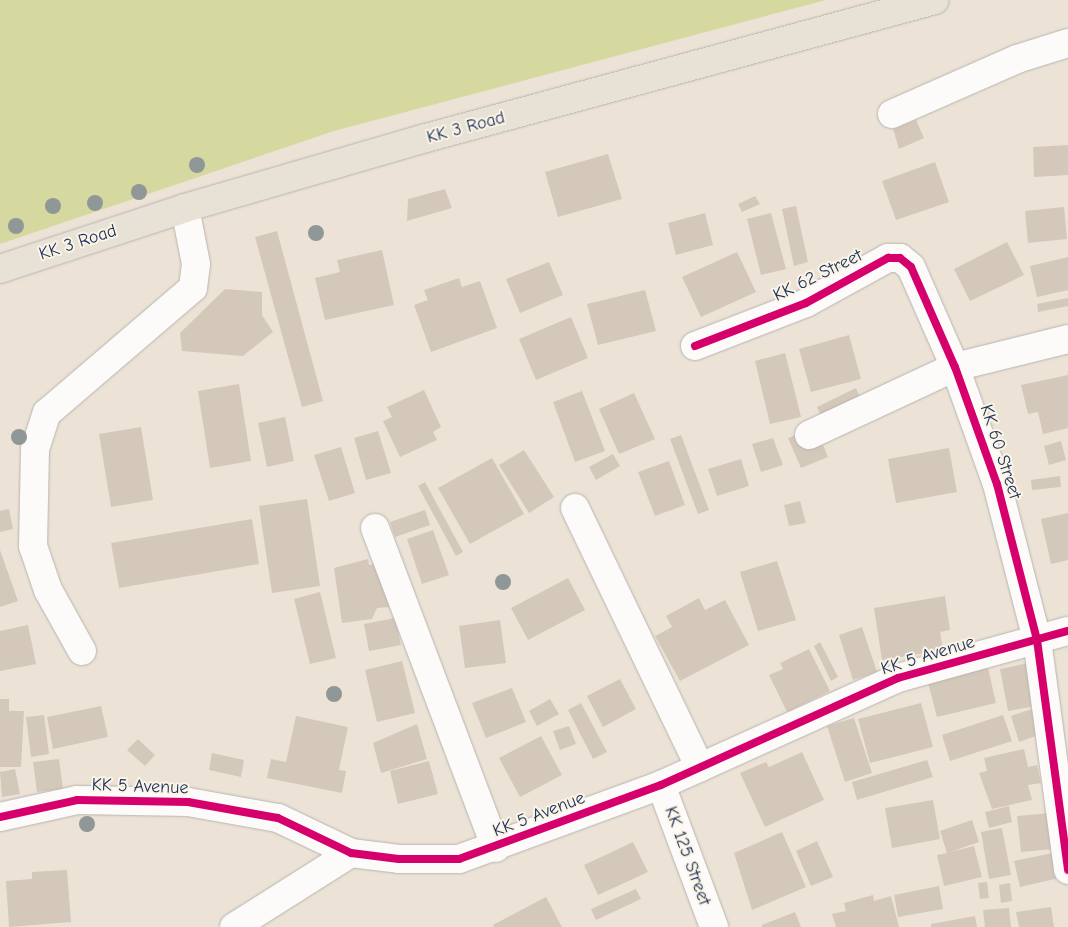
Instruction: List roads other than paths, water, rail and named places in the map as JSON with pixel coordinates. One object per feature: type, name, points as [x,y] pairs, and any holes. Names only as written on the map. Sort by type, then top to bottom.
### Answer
[{"type":"highway","name":"KK 3 Road","points":[[0,269],[185,208],[935,0]]},
{"type":"street","points":[[892,114],[1018,59],[1068,43]]},
{"type":"street","points":[[82,651],[48,590],[33,546],[35,449],[47,413],[193,288],[196,264],[185,208]]},
{"type":"street","name":"KK 62 Street","points":[[695,346],[806,302],[888,258],[900,258],[911,267],[929,308]]},
{"type":"street","name":"KK 60 Street","points":[[929,308],[955,367],[997,484],[1037,640],[1068,870]]},
{"type":"street","points":[[809,435],[955,367],[1068,339]]},
{"type":"street","points":[[575,508],[700,768]]},
{"type":"street","points":[[375,528],[496,848]]},
{"type":"street","name":"KK 5 Avenue","points":[[0,817],[77,800],[188,802],[278,818],[351,853],[399,860],[459,859],[496,848],[661,785],[898,678],[1068,631]]},
{"type":"street","name":"KK 125 Street","points":[[661,785],[714,927]]},
{"type":"street","points":[[234,927],[351,853]]}]
